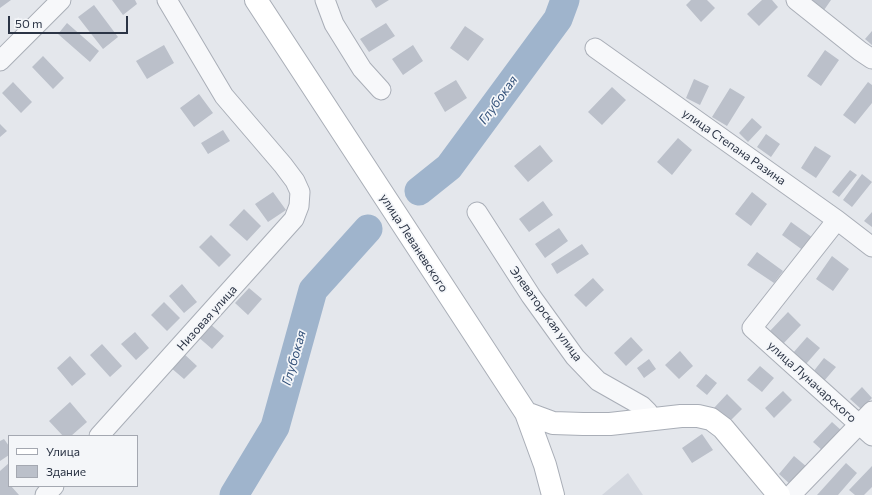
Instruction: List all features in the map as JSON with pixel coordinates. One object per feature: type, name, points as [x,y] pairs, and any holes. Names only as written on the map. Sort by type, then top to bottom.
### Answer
[{"type":"street","points":[[0,61],[61,0]]},
{"type":"street","name":"Низовая улица","points":[[100,435],[294,219],[299,206],[300,192],[295,181],[224,96],[167,0]]},
{"type":"street","name":"улица Леваневского","points":[[256,0],[526,413],[545,465],[553,495]]},
{"type":"street","points":[[325,0],[338,31],[362,69],[381,90]]},
{"type":"street","points":[[796,0],[872,59]]},
{"type":"street","name":"улица Степана Разина","points":[[595,48],[837,220],[872,247]]},
{"type":"street","name":"Элеваторская улица","points":[[477,212],[531,296],[575,357],[598,381],[642,406],[648,412],[650,419]]},
{"type":"street","name":"улица Луначарского","points":[[837,220],[752,328],[868,424]]},
{"type":"street","points":[[526,413],[553,423],[583,424],[610,424],[650,419],[698,416],[711,419],[723,428],[779,495]]},
{"type":"street","points":[[791,495],[868,424]]},
{"type":"street","points":[[45,495],[53,487]]},
{"type":"shaded area","points":[[628,473],[643,495],[602,495]]},
{"type":"building","points":[[0,0],[11,0],[0,8]]},
{"type":"building","points":[[112,0],[135,0],[137,4],[123,15]]},
{"type":"building","points":[[371,0],[389,0],[376,8]]},
{"type":"building","points":[[691,0],[707,0],[715,8],[701,22],[686,5]]},
{"type":"building","points":[[762,0],[772,0],[778,7],[759,26],[747,14]]},
{"type":"building","points":[[812,0],[831,0],[822,13],[809,4]]},
{"type":"building","points":[[94,5],[118,37],[103,49],[78,17]]},
{"type":"building","points":[[67,23],[99,51],[90,62],[58,34]]},
{"type":"building","points":[[386,23],[395,36],[369,52],[360,39]]},
{"type":"building","points":[[465,26],[484,39],[468,61],[450,48]]},
{"type":"building","points":[[872,31],[872,45],[865,39]]},
{"type":"building","points":[[164,45],[174,63],[147,79],[136,61]]},
{"type":"building","points":[[413,45],[423,61],[403,75],[392,59]]},
{"type":"building","points":[[825,50],[839,60],[821,86],[807,76]]},
{"type":"building","points":[[43,56],[64,78],[53,89],[32,67]]},
{"type":"building","points":[[694,79],[709,86],[700,105],[686,98]]},
{"type":"building","points":[[456,80],[467,98],[445,112],[434,93]]},
{"type":"building","points":[[13,82],[32,102],[21,113],[2,93]]},
{"type":"building","points":[[868,82],[872,85],[872,103],[855,124],[843,115]]},
{"type":"building","points":[[612,87],[626,100],[602,125],[588,112]]},
{"type":"building","points":[[730,88],[745,97],[727,126],[712,117]]},
{"type":"building","points":[[199,94],[213,113],[194,127],[180,108]]},
{"type":"building","points":[[752,118],[762,127],[748,142],[739,133]]},
{"type":"building","points":[[0,124],[7,131],[0,137]]},
{"type":"building","points":[[223,130],[230,141],[208,154],[201,143]]},
{"type":"building","points":[[766,134],[780,144],[771,157],[757,147]]},
{"type":"building","points":[[678,138],[692,150],[672,175],[657,162]]},
{"type":"building","points":[[540,145],[553,161],[528,182],[514,166]]},
{"type":"building","points":[[815,146],[831,156],[816,178],[801,168]]},
{"type":"building","points":[[850,170],[857,175],[839,197],[832,192]]},
{"type":"building","points":[[862,174],[872,182],[852,207],[843,200]]},
{"type":"building","points":[[273,192],[286,210],[268,222],[255,204]]},
{"type":"building","points":[[752,192],[767,204],[751,226],[735,214]]},
{"type":"building","points":[[543,201],[553,215],[529,232],[519,219]]},
{"type":"building","points":[[244,209],[261,226],[247,241],[229,225]]},
{"type":"building","points":[[872,212],[872,227],[864,221]]},
{"type":"building","points":[[791,222],[813,238],[804,251],[782,235]]},
{"type":"building","points":[[559,228],[568,241],[545,258],[535,244]]},
{"type":"building","points":[[211,235],[231,255],[219,267],[199,247]]},
{"type":"building","points":[[582,244],[589,254],[557,274],[551,264]]},
{"type":"building","points":[[757,252],[783,271],[774,283],[747,265]]},
{"type":"building","points":[[832,256],[849,269],[833,291],[816,279]]},
{"type":"building","points":[[593,278],[604,290],[586,307],[574,295]]},
{"type":"building","points":[[182,284],[197,302],[184,313],[169,296]]},
{"type":"building","points":[[249,288],[262,299],[248,315],[235,303]]},
{"type":"building","points":[[164,302],[180,318],[167,331],[151,315]]},
{"type":"building","points":[[788,312],[801,325],[782,345],[769,332]]},
{"type":"building","points":[[209,323],[224,336],[212,349],[197,336]]},
{"type":"building","points":[[135,332],[149,348],[136,360],[121,344]]},
{"type":"building","points":[[631,337],[643,350],[626,366],[614,353]]},
{"type":"building","points":[[807,337],[820,348],[806,364],[793,353]]},
{"type":"building","points":[[102,344],[122,366],[110,377],[90,355]]},
{"type":"building","points":[[680,351],[693,366],[679,379],[665,365]]},
{"type":"building","points":[[183,353],[197,366],[184,379],[170,367]]},
{"type":"building","points":[[70,356],[86,374],[72,386],[57,368]]},
{"type":"building","points":[[824,358],[836,367],[824,381],[813,372]]},
{"type":"building","points":[[649,359],[656,369],[644,378],[637,368]]},
{"type":"building","points":[[760,366],[774,378],[762,392],[747,380]]},
{"type":"building","points":[[706,374],[717,383],[707,395],[696,386]]},
{"type":"building","points":[[862,387],[872,398],[861,409],[850,399]]},
{"type":"building","points":[[783,391],[792,400],[774,418],[765,408]]},
{"type":"building","points":[[727,394],[742,409],[729,422],[714,408]]},
{"type":"building","points":[[70,402],[87,422],[72,435],[62,435],[49,421]]},
{"type":"building","points":[[832,422],[842,431],[823,451],[813,442]]},
{"type":"building","points":[[702,434],[713,450],[692,463],[682,448]]},
{"type":"building","points":[[4,439],[8,445],[8,456],[0,461],[0,441]]},
{"type":"building","points":[[794,456],[807,467],[791,485],[779,474]]},
{"type":"building","points":[[846,463],[857,473],[838,495],[817,495]]},
{"type":"building","points":[[8,464],[8,487],[12,487],[19,495],[0,495],[0,471]]},
{"type":"building","points":[[872,466],[872,487],[864,495],[855,495],[849,490]]},
{"type":"waterway","name":"Глубокая","points":[[419,191],[449,167],[558,19],[565,0]]},
{"type":"waterway","name":"Глубокая","points":[[234,495],[275,427],[313,290],[368,229]]}]
